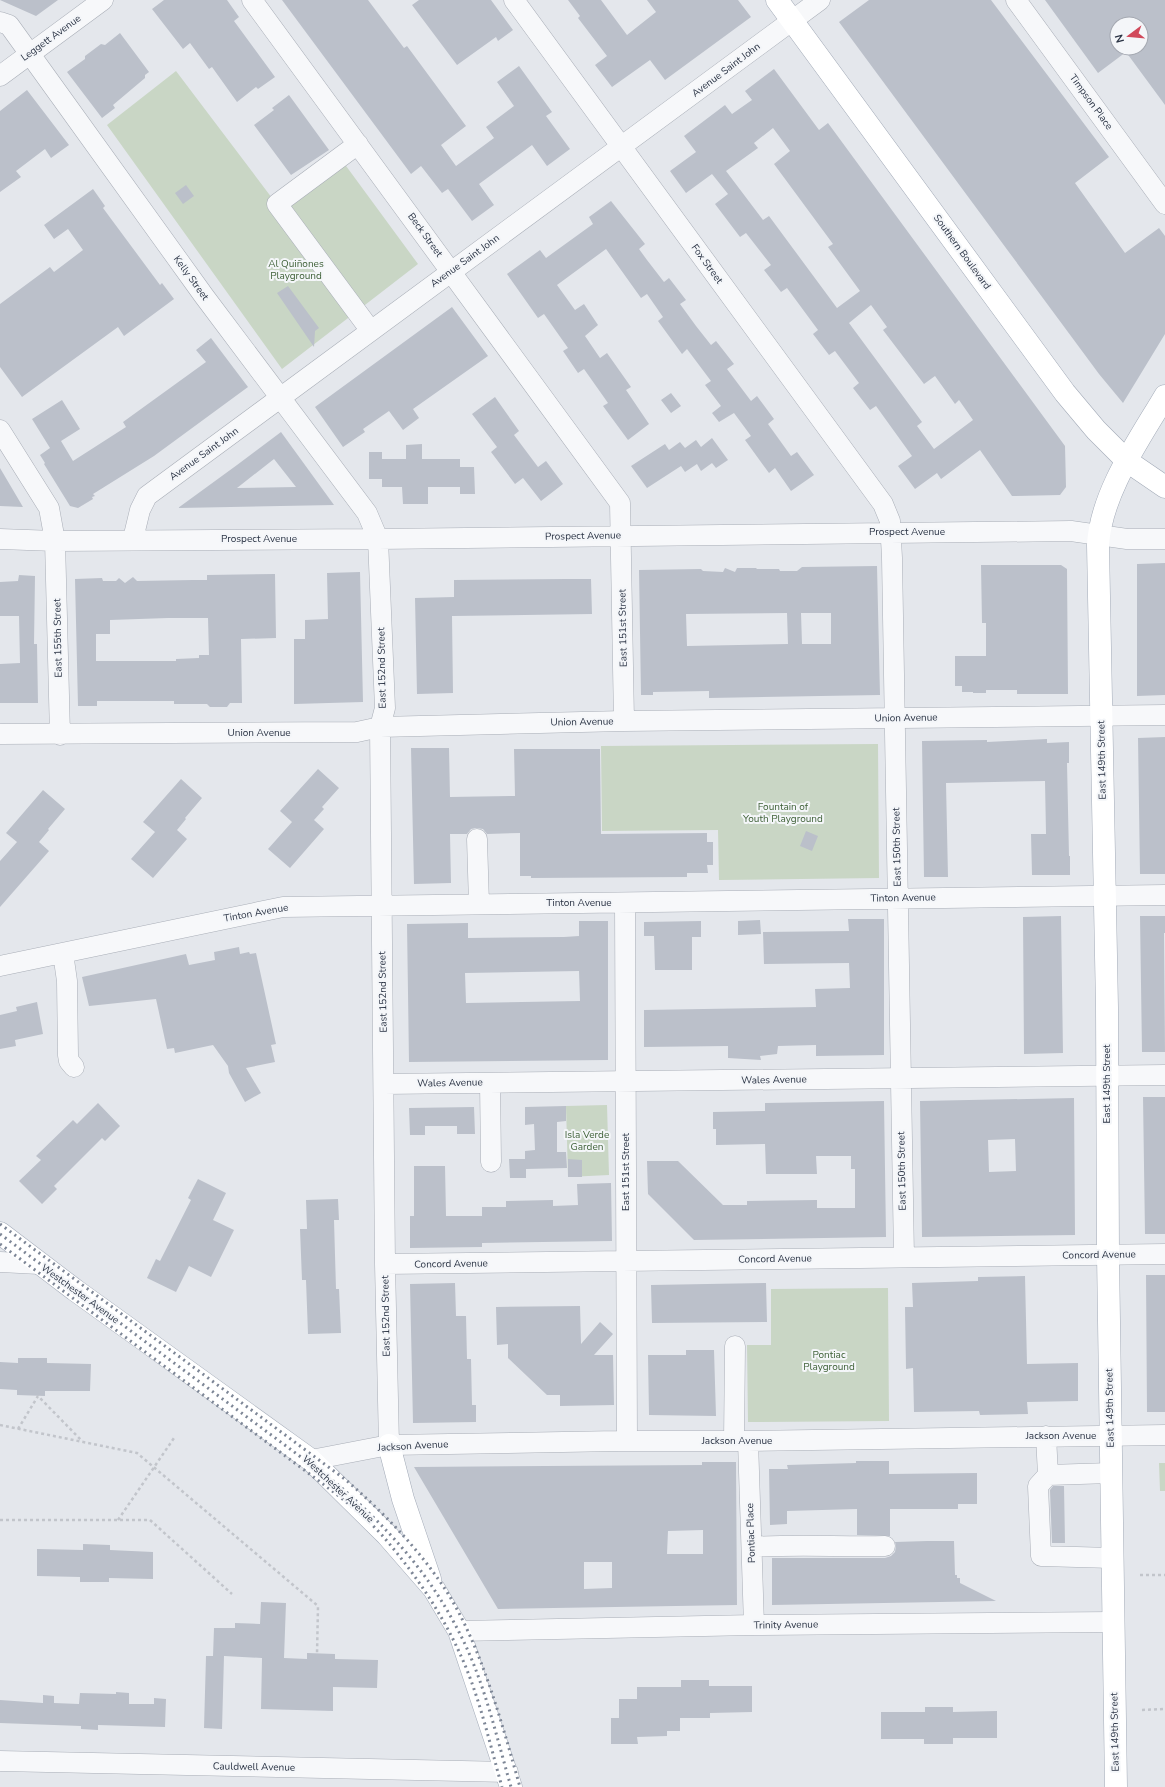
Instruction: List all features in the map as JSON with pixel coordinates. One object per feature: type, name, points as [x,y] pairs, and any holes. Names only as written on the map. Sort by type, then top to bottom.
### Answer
[{"type":"main road","name":"Southern Boulevard","points":[[777,0],[1065,393],[1096,430],[1127,461],[1165,487]]},
{"type":"main road","name":"East 149th Street","points":[[1116,1787],[1110,1436],[1107,1076],[1099,534],[1105,510],[1127,461],[1165,396]]},
{"type":"main road","name":"Westchester Avenue","points":[[0,1234],[39,1264],[310,1460],[387,1535],[434,1589],[459,1631],[509,1780]]},
{"type":"main road","points":[[389,1445],[403,1499],[434,1589]]},
{"type":"street","name":"Leggett Avenue","points":[[0,76],[103,0]]},
{"type":"street","name":"Beck Street","points":[[252,0],[620,503],[622,536]]},
{"type":"street","name":"Fox Street","points":[[514,0],[883,504],[890,521],[891,532]]},
{"type":"street","name":"Avenue Saint John","points":[[133,539],[140,510],[147,496],[820,0]]},
{"type":"street","name":"Timpson Place","points":[[1016,0],[1165,204]]},
{"type":"street","name":"Kelly Street","points":[[0,22],[8,25],[204,296],[367,513],[378,539]]},
{"type":"street","points":[[358,144],[277,204],[371,331]]},
{"type":"street","name":"East 155th Street","points":[[0,430],[49,508],[55,541],[60,735]]},
{"type":"street","name":"Prospect Avenue","points":[[0,539],[55,541],[133,539],[378,539],[1071,531],[1127,539],[1165,539]]},
{"type":"street","name":"East 150th Street","points":[[891,532],[904,1258]]},
{"type":"street","name":"East 151st Street","points":[[622,536],[624,721]]},
{"type":"street","name":"East 152nd Street","points":[[378,539],[385,708],[380,727],[385,1264],[389,1445]]},
{"type":"street","name":"Union Avenue","points":[[0,734],[60,735],[357,732],[380,727],[624,721],[1165,715]]},
{"type":"street","points":[[477,839],[479,904]]},
{"type":"street","name":"Tinton Avenue","points":[[0,966],[283,906],[625,903],[1165,895]]},
{"type":"street","name":"East 151st Street","points":[[625,903],[627,1441]]},
{"type":"street","points":[[62,953],[67,982],[68,1055],[69,1061],[74,1067]]},
{"type":"street","name":"Wales Avenue","points":[[384,1084],[1165,1075]]},
{"type":"street","points":[[490,1083],[491,1162]]},
{"type":"street","name":"Concord Avenue","points":[[385,1264],[1165,1254]]},
{"type":"street","points":[[0,1262],[39,1264]]},
{"type":"street","name":"Pontiac Place","points":[[735,1346],[741,1441],[752,1547],[754,1625]]},
{"type":"street","name":"Jackson Avenue","points":[[310,1460],[389,1445],[1165,1435]]},
{"type":"street","points":[[1046,1436],[1048,1475],[1038,1486],[1041,1556],[1112,1558]]},
{"type":"street","points":[[1048,1475],[1111,1473]]},
{"type":"street","points":[[752,1547],[797,1544],[822,1547],[885,1546]]},
{"type":"street","name":"Trinity Avenue","points":[[459,1631],[754,1625],[1113,1622]]},
{"type":"street","name":"Cauldwell Avenue","points":[[0,1761],[509,1780]]},
{"type":"path","points":[[18,1429],[38,1396],[82,1442]]},
{"type":"path","points":[[0,1425],[137,1453],[318,1606],[317,1654]]},
{"type":"path","points":[[117,1520],[174,1438]]},
{"type":"path","points":[[0,1520],[150,1520],[232,1594]]},
{"type":"path","points":[[1140,1574],[1165,1574]]},
{"type":"path","points":[[1142,1710],[1165,1709]]},
{"type":"green space","name":"Al Quiñones Playground","points":[[176,71],[275,202],[338,155],[418,264],[282,369],[107,125]]},
{"type":"green space","name":"Fountain of Youth Playground","points":[[878,744],[879,878],[719,880],[718,830],[602,831],[601,746]]},
{"type":"green space","name":"Isla Verde Garden","points":[[607,1105],[609,1175],[568,1177],[566,1106]]},
{"type":"green space","name":"Pontiac Playground","points":[[888,1288],[889,1421],[748,1422],[747,1345],[771,1345],[771,1289]]},
{"type":"green space","points":[[1159,1463],[1165,1463],[1165,1491],[1160,1491]]},
{"type":"building","points":[[0,0],[58,0],[36,16]]},
{"type":"building","points":[[164,0],[227,0],[239,17],[234,21],[275,77],[258,89],[256,87],[237,102],[212,67],[209,69],[190,43],[183,49],[152,9]]},
{"type":"building","points":[[282,0],[368,0],[404,48],[407,46],[466,126],[441,145],[456,166],[494,138],[486,127],[514,106],[497,82],[519,66],[552,112],[546,116],[570,149],[547,166],[532,145],[479,184],[494,205],[472,221],[448,189],[442,193],[421,166],[411,174]]},
{"type":"building","points":[[419,0],[491,0],[513,30],[498,41],[496,37],[457,65],[412,5]]},
{"type":"building","points":[[568,0],[601,0],[627,35],[656,12],[647,0],[738,0],[751,17],[665,80],[650,60],[612,87],[595,65],[607,56],[578,18],[580,16]]},
{"type":"building","points":[[869,0],[991,0],[1109,157],[1075,183],[1125,253],[1159,228],[1165,236],[1165,334],[1123,403],[1099,374],[839,22]]},
{"type":"building","points":[[1045,0],[1165,0],[1165,105],[1129,56],[1149,56],[1149,16],[1109,16],[1109,56],[1121,56],[1098,73]]},
{"type":"building","points":[[120,33],[149,72],[145,75],[145,78],[113,105],[115,108],[102,118],[67,72],[85,59],[85,56],[101,44],[105,45]]},
{"type":"building","points":[[774,69],[819,130],[828,123],[1065,446],[1066,487],[1060,495],[1012,496],[980,450],[941,479],[937,473],[915,489],[898,466],[912,456],[876,406],[870,410],[853,388],[859,383],[835,351],[829,355],[813,334],[818,330],[787,288],[781,292],[764,270],[771,265],[746,233],[740,237],[715,204],[728,194],[712,174],[686,193],[670,171],[696,152],[684,136],[725,105],[732,114],[752,100],[745,91]],"holes":[[[773,128],[790,151],[774,164],[833,244],[828,247],[860,291],[837,308],[769,216],[763,220],[726,171],[758,148],[754,143]],[[871,305],[887,327],[883,330],[924,384],[935,376],[955,404],[959,400],[973,420],[934,449],[917,426],[922,422],[849,323]]]},
{"type":"building","points":[[27,90],[69,145],[51,158],[45,149],[16,171],[21,177],[0,192],[0,111]]},
{"type":"building","points":[[289,95],[329,150],[291,175],[254,125],[274,110],[272,108]]},
{"type":"building","points":[[186,185],[194,196],[183,204],[175,193]]},
{"type":"building","points":[[93,189],[105,206],[103,208],[160,285],[162,283],[174,299],[124,336],[118,327],[22,397],[0,367],[0,304],[50,267],[54,272],[83,250],[68,229],[54,239],[44,225]]},
{"type":"building","points":[[611,201],[645,244],[639,249],[647,260],[664,282],[669,278],[686,300],[680,304],[696,326],[711,345],[716,341],[734,364],[727,369],[751,401],[757,396],[774,419],[768,424],[791,456],[797,452],[814,475],[791,491],[775,468],[769,473],[745,440],[751,436],[734,413],[719,422],[712,413],[721,406],[705,385],[711,381],[687,349],[682,354],[658,321],[663,317],[647,294],[641,298],[606,249],[557,285],[575,310],[584,304],[598,325],[585,336],[600,358],[607,353],[631,387],[626,390],[649,424],[628,440],[603,406],[608,403],[584,369],[578,373],[563,351],[568,348],[544,314],[538,318],[507,274],[540,250],[546,258],[593,224],[589,217]]},
{"type":"building","points":[[288,286],[319,328],[315,331],[314,347],[277,293]]},
{"type":"building","points":[[452,307],[488,356],[413,409],[419,418],[403,430],[389,411],[363,429],[365,432],[343,447],[315,407]]},
{"type":"building","points":[[211,338],[248,387],[154,456],[93,494],[95,496],[92,497],[93,499],[78,508],[70,506],[40,455],[50,448],[32,419],[62,400],[80,429],[61,441],[73,461],[126,427],[123,422],[206,362],[196,350]]},
{"type":"building","points":[[671,393],[681,406],[671,413],[661,400]]},
{"type":"building","points":[[495,397],[519,431],[514,435],[538,467],[546,461],[563,484],[541,501],[523,478],[515,484],[491,452],[497,447],[472,414]]},
{"type":"building","points":[[281,432],[334,505],[178,508]],"holes":[[[274,459],[296,487],[237,488]]]},
{"type":"building","points":[[712,438],[728,460],[716,468],[712,463],[701,471],[697,464],[685,472],[681,466],[647,488],[631,466],[665,444],[669,450],[680,442],[685,448],[696,440],[701,447]]},
{"type":"building","points":[[422,444],[422,459],[460,459],[460,467],[474,467],[475,494],[460,494],[460,487],[428,487],[428,504],[403,504],[402,487],[382,487],[382,479],[369,479],[369,452],[382,452],[382,459],[406,459],[406,445]]},
{"type":"building","points":[[0,468],[23,507],[0,506]]},
{"type":"building","points":[[1165,563],[1165,695],[1137,696],[1137,564]]},
{"type":"building","points":[[981,565],[1061,565],[1067,569],[1068,694],[1017,694],[1017,690],[986,690],[986,693],[973,693],[962,692],[962,686],[955,686],[955,656],[986,656],[986,623],[982,623]]},
{"type":"building","points":[[877,566],[880,695],[709,698],[709,691],[653,692],[653,695],[641,695],[639,570],[701,569],[703,571],[723,572],[725,568],[735,572],[737,568],[756,568],[779,569],[780,571],[797,571],[802,567]],"holes":[[[787,613],[788,644],[687,646],[686,614]],[[801,613],[831,613],[831,644],[802,644]]]},
{"type":"building","points":[[360,572],[363,702],[294,704],[294,639],[305,639],[305,620],[328,619],[327,573]]},
{"type":"building","points":[[275,574],[276,638],[241,639],[242,703],[230,703],[227,707],[210,707],[207,704],[174,704],[174,701],[97,701],[97,706],[78,706],[75,579],[102,578],[103,581],[116,581],[119,578],[125,583],[133,577],[137,581],[207,580],[207,575]],"holes":[[[208,618],[209,655],[199,655],[199,658],[176,659],[176,661],[96,661],[96,634],[110,634],[110,620]]]},
{"type":"building","points":[[19,575],[35,576],[34,644],[37,644],[38,703],[0,703],[0,664],[20,663],[19,616],[0,616],[0,582],[18,581]]},
{"type":"building","points":[[591,579],[592,614],[452,616],[453,693],[417,694],[415,598],[454,597],[454,580]]},
{"type":"building","points":[[1165,737],[1165,874],[1140,874],[1138,738]]},
{"type":"building","points":[[1047,739],[1047,743],[1069,742],[1069,763],[1067,763],[1070,875],[1032,875],[1031,834],[1046,834],[1045,781],[946,783],[948,877],[924,877],[922,741],[987,740],[987,742]]},
{"type":"building","points":[[411,748],[449,748],[450,797],[515,796],[514,749],[600,749],[601,834],[707,833],[707,842],[713,842],[713,865],[707,865],[708,873],[687,873],[687,877],[531,878],[531,876],[520,876],[520,833],[487,834],[483,829],[476,828],[471,829],[467,834],[450,834],[451,883],[414,884]]},
{"type":"building","points":[[318,769],[339,788],[322,807],[324,809],[314,820],[324,829],[290,868],[268,849],[292,822],[280,811]]},
{"type":"building","points":[[181,779],[202,798],[177,830],[187,839],[153,878],[131,859],[155,832],[143,822]]},
{"type":"building","points":[[43,790],[65,809],[39,842],[49,851],[0,907],[0,861],[17,842],[6,833]]},
{"type":"building","points":[[806,831],[818,836],[812,851],[800,846]]},
{"type":"building","points":[[1061,916],[1063,1053],[1024,1054],[1023,917]]},
{"type":"building","points":[[1140,916],[1165,916],[1165,1052],[1142,1052]]},
{"type":"building","points":[[848,919],[884,919],[884,1055],[816,1056],[816,1045],[778,1046],[777,1054],[760,1056],[761,1060],[728,1058],[728,1046],[644,1047],[644,1010],[816,1007],[815,989],[850,988],[849,963],[764,964],[763,932],[849,931]]},
{"type":"building","points":[[760,920],[761,934],[738,935],[738,921]]},
{"type":"building","points":[[579,921],[608,921],[608,1060],[409,1062],[407,924],[468,923],[468,938],[579,936]],"holes":[[[579,971],[580,1001],[466,1003],[465,973]]]},
{"type":"building","points":[[701,921],[701,937],[692,937],[692,970],[655,970],[654,936],[644,936],[644,922]]},
{"type":"building","points":[[239,947],[240,954],[249,952],[250,954],[256,953],[276,1044],[271,1045],[275,1062],[246,1068],[261,1093],[245,1102],[229,1073],[228,1066],[213,1045],[175,1053],[174,1048],[167,1049],[156,999],[89,1006],[82,977],[186,954],[189,965],[215,960],[214,952]]},
{"type":"building","points":[[37,1002],[43,1034],[15,1040],[16,1046],[0,1049],[0,1015],[17,1011],[16,1007]]},
{"type":"building","points":[[1143,1097],[1165,1097],[1165,1234],[1145,1234]]},
{"type":"building","points":[[1074,1098],[1075,1235],[922,1237],[920,1101]],"holes":[[[1015,1139],[1016,1171],[989,1172],[988,1140]]]},
{"type":"building","points":[[884,1101],[886,1237],[694,1240],[648,1194],[647,1161],[678,1161],[723,1205],[747,1205],[747,1201],[817,1200],[817,1208],[855,1208],[855,1169],[851,1169],[851,1156],[816,1156],[817,1174],[766,1174],[765,1144],[716,1145],[716,1129],[713,1129],[713,1112],[765,1111],[765,1103]]},
{"type":"building","points":[[98,1103],[120,1126],[105,1141],[102,1138],[54,1186],[57,1189],[42,1204],[19,1181],[41,1160],[36,1156],[73,1120],[77,1124]]},
{"type":"building","points":[[566,1106],[566,1121],[557,1122],[557,1152],[566,1152],[567,1168],[526,1169],[526,1178],[510,1178],[509,1159],[525,1159],[525,1151],[535,1150],[534,1124],[525,1125],[525,1107]]},
{"type":"building","points":[[474,1107],[475,1134],[457,1134],[457,1126],[425,1126],[425,1135],[410,1135],[409,1108]]},
{"type":"building","points":[[568,1159],[582,1160],[582,1177],[568,1177]]},
{"type":"building","points":[[414,1166],[445,1166],[446,1216],[482,1216],[482,1207],[506,1207],[506,1201],[553,1200],[553,1206],[578,1205],[577,1184],[611,1183],[612,1241],[482,1243],[482,1247],[410,1248],[410,1216],[414,1216]]},
{"type":"building","points":[[198,1179],[226,1193],[213,1220],[234,1230],[211,1277],[189,1266],[176,1292],[147,1278],[156,1259],[160,1261],[191,1200],[188,1198]]},
{"type":"building","points":[[338,1199],[339,1220],[334,1220],[336,1289],[339,1289],[341,1333],[308,1334],[306,1280],[302,1280],[300,1229],[307,1229],[306,1200]]},
{"type":"building","points":[[1146,1275],[1165,1275],[1165,1412],[1147,1412]]},
{"type":"building","points":[[1025,1276],[1027,1364],[1078,1363],[1078,1401],[1027,1402],[1028,1414],[980,1415],[979,1411],[914,1412],[913,1368],[906,1369],[905,1307],[913,1307],[912,1283],[978,1281],[978,1277]]},
{"type":"building","points":[[455,1283],[456,1316],[466,1316],[467,1359],[471,1359],[472,1405],[476,1405],[476,1422],[413,1423],[410,1284]]},
{"type":"building","points":[[766,1283],[767,1322],[652,1323],[651,1285]]},
{"type":"building","points":[[580,1306],[581,1344],[600,1322],[613,1334],[594,1355],[613,1355],[614,1405],[560,1406],[560,1395],[547,1395],[508,1358],[508,1344],[497,1345],[496,1307]]},
{"type":"building","points":[[686,1350],[714,1350],[716,1416],[649,1415],[648,1355],[686,1355]]},
{"type":"building","points":[[18,1358],[47,1358],[47,1363],[91,1364],[90,1391],[45,1391],[45,1396],[17,1395],[17,1390],[0,1389],[0,1362],[18,1363]]},
{"type":"building","points":[[856,1461],[889,1461],[889,1474],[977,1473],[977,1504],[958,1504],[958,1509],[890,1509],[890,1536],[857,1535],[857,1509],[787,1511],[787,1524],[770,1525],[769,1469],[788,1469],[787,1465],[856,1463]]},
{"type":"building","points":[[702,1462],[736,1462],[737,1605],[498,1609],[414,1467],[702,1465]],"holes":[[[703,1530],[703,1554],[667,1554],[668,1531]],[[584,1562],[612,1562],[612,1588],[584,1589]]]},
{"type":"building","points":[[1053,1486],[1064,1486],[1065,1543],[1052,1543],[1050,1490]]},
{"type":"building","points":[[954,1541],[955,1575],[957,1575],[957,1578],[960,1578],[960,1583],[996,1601],[772,1605],[772,1558],[885,1558],[891,1556],[895,1552],[895,1542]]},
{"type":"building","points":[[83,1544],[110,1545],[110,1550],[153,1552],[153,1579],[109,1578],[109,1582],[80,1582],[80,1577],[37,1576],[37,1549],[83,1550]]},
{"type":"building","points":[[261,1602],[286,1603],[284,1658],[307,1659],[307,1653],[335,1654],[335,1659],[378,1660],[377,1688],[333,1687],[333,1711],[261,1709],[262,1658],[224,1656],[222,1729],[204,1728],[206,1656],[213,1656],[214,1628],[235,1628],[235,1623],[260,1624]]},
{"type":"building","points":[[681,1680],[709,1680],[709,1686],[752,1686],[752,1712],[710,1713],[710,1718],[680,1718],[680,1731],[667,1731],[667,1736],[637,1737],[638,1744],[611,1744],[611,1718],[619,1718],[619,1699],[637,1699],[637,1687],[681,1687]]},
{"type":"building","points":[[116,1692],[129,1693],[129,1704],[154,1704],[154,1698],[166,1699],[165,1727],[98,1725],[98,1730],[81,1729],[81,1726],[0,1723],[0,1700],[43,1703],[43,1695],[54,1696],[54,1703],[79,1704],[80,1693],[116,1694]]},
{"type":"building","points":[[925,1707],[953,1707],[953,1712],[997,1711],[997,1738],[953,1738],[953,1744],[924,1744],[924,1739],[881,1739],[881,1712],[925,1712]]},
{"type":"railway","points":[[0,1224],[346,1480],[374,1505],[413,1546],[447,1592],[471,1637],[490,1687],[520,1787]]},
{"type":"railway","points":[[0,1234],[336,1483],[389,1533],[434,1589],[468,1650],[489,1708],[511,1787]]},
{"type":"railway","points":[[0,1244],[328,1488],[372,1524],[411,1571],[432,1602],[451,1636],[467,1670],[477,1699],[502,1787]]}]
